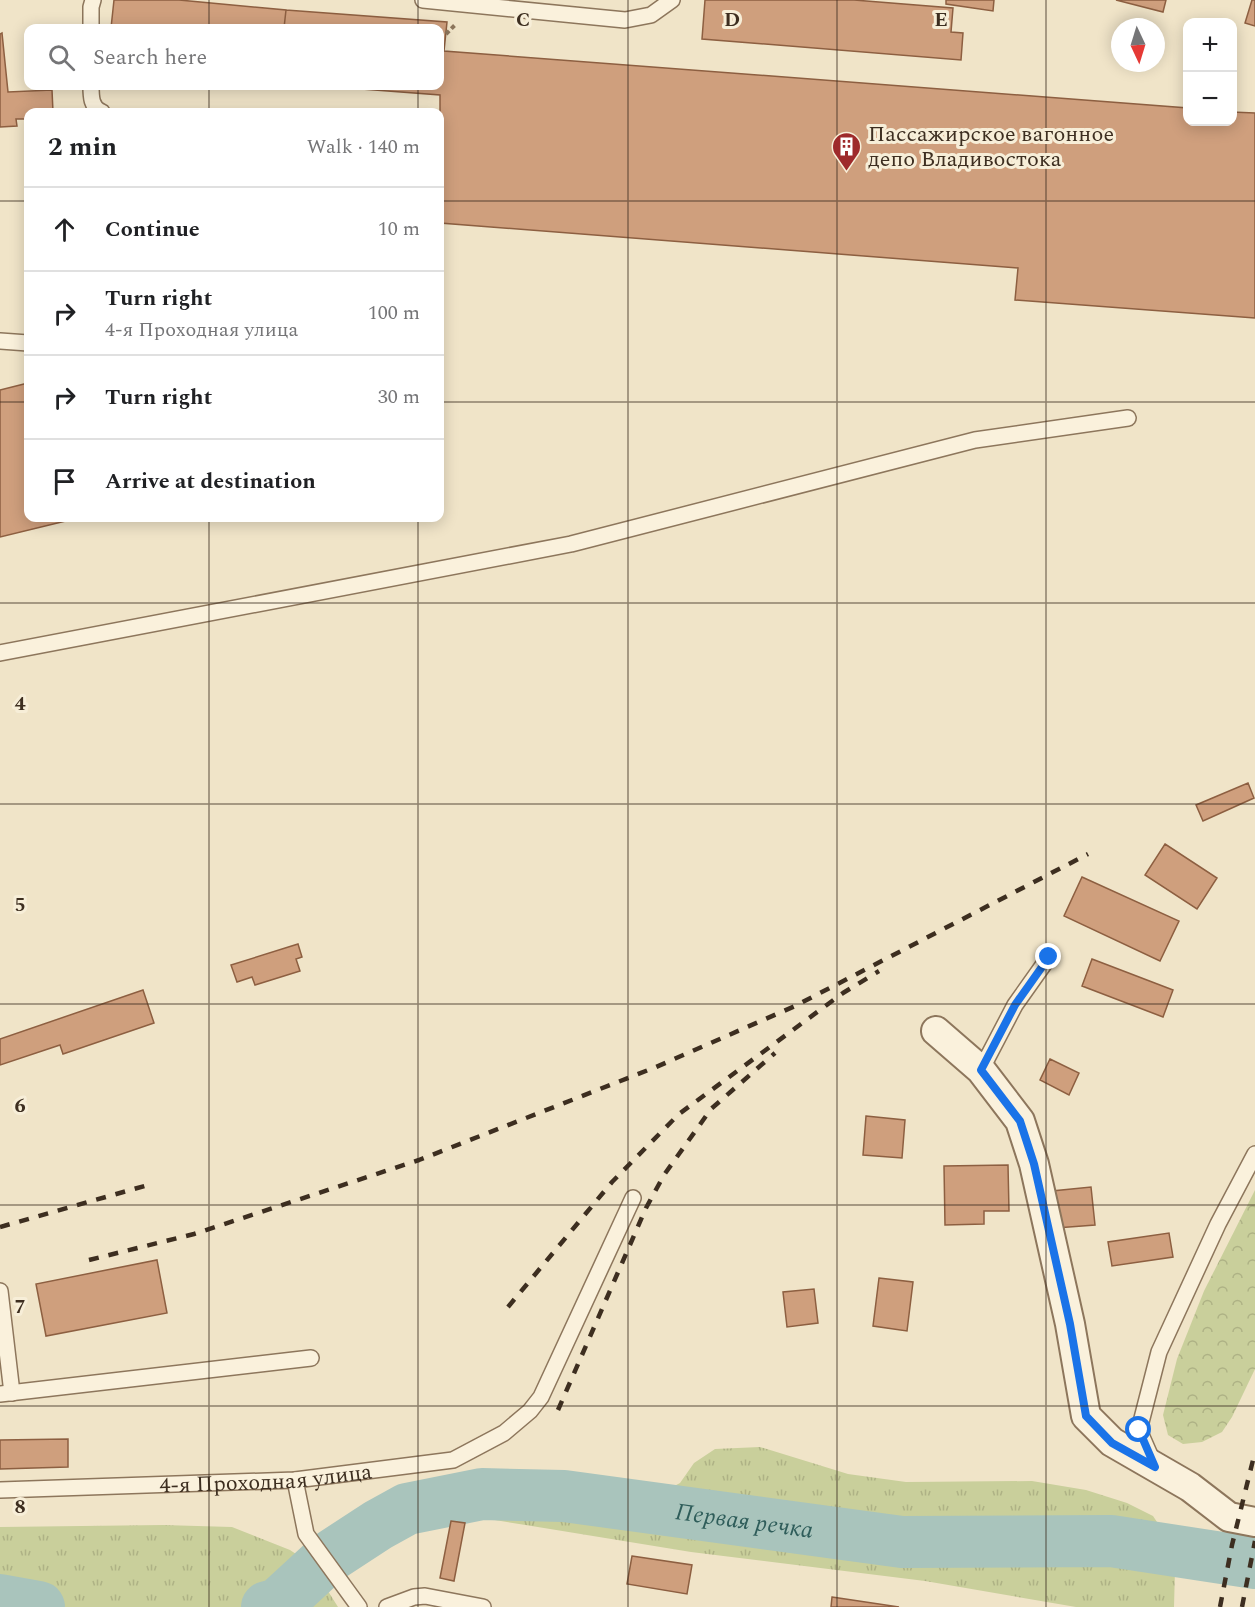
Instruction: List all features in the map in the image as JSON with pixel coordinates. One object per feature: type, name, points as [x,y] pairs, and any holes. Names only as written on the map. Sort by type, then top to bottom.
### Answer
[{"type":"street","points":[[936,1031],[981,1070],[1020,1121],[1034,1164],[1070,1324],[1086,1416],[1112,1443],[1190,1488],[1229,1517],[1255,1522]]},
{"type":"lane","points":[[91,24],[93,0]]},
{"type":"lane","points":[[423,0],[625,20],[651,15],[672,0]]},
{"type":"lane","points":[[91,90],[91,99],[96,108]]},
{"type":"lane","points":[[0,341],[24,343]]},
{"type":"lane","points":[[0,653],[571,544],[975,440],[1128,418]]},
{"type":"lane","points":[[981,1070],[1015,1005],[1049,957]]},
{"type":"lane","points":[[1155,1467],[1139,1430],[1159,1352],[1218,1224],[1255,1154]]},
{"type":"lane","name":"4-я Проходная улица","points":[[0,1490],[295,1480],[453,1460],[504,1433],[518,1422],[541,1397],[633,1198]]},
{"type":"lane","points":[[0,1291],[6,1394],[311,1358]]},
{"type":"lane","points":[[295,1480],[306,1534],[359,1607]]},
{"type":"lane","points":[[387,1607],[414,1597],[425,1596],[483,1607]]},
{"type":"green space","points":[[1255,1190],[1255,1369],[1232,1417],[1222,1432],[1202,1442],[1183,1444],[1168,1435],[1163,1415],[1177,1359],[1204,1291]]},
{"type":"green space","points":[[760,1447],[848,1474],[906,1482],[1032,1481],[1086,1490],[1127,1503],[1153,1516],[1169,1540],[1175,1570],[1174,1607],[1076,1607],[925,1581],[691,1552],[452,1513],[444,1513],[436,1517],[366,1560],[348,1558],[334,1549],[331,1543],[336,1529],[344,1522],[428,1481],[444,1479],[661,1493],[680,1483],[694,1463],[715,1449]]},
{"type":"green space","points":[[163,1525],[232,1527],[290,1550],[311,1564],[338,1607],[0,1607],[0,1527]]},
{"type":"building","points":[[114,0],[179,0],[286,10],[284,24],[111,24]]},
{"type":"building","points":[[705,0],[854,0],[953,8],[951,32],[963,33],[961,60],[702,39]]},
{"type":"building","points":[[946,0],[994,0],[993,11],[946,4]]},
{"type":"building","points":[[1116,0],[1166,0],[1163,12]]},
{"type":"building","points":[[1252,0],[1255,0],[1255,26],[1245,23]]},
{"type":"building","name":"Пассажирское вагонное депо Владивостока","points":[[286,10],[447,22],[444,51],[444,24],[284,24]]},
{"type":"building","points":[[2,33],[8,92],[52,90],[53,108],[24,108],[24,119],[16,119],[17,126],[0,127],[0,34]]},
{"type":"building","name":"Пассажирское вагонное депо Владивостока","points":[[444,51],[1183,108],[1183,126],[1237,126],[1237,112],[1255,113],[1255,318],[1015,300],[1018,268],[444,223],[444,108],[440,108],[440,95],[374,90],[444,90]]},
{"type":"building","points":[[24,384],[24,522],[62,522],[0,537],[0,390]]},
{"type":"building","points":[[1248,783],[1254,798],[1203,821],[1196,805]]},
{"type":"building","points":[[1165,844],[1217,878],[1197,909],[1145,875]]},
{"type":"building","points":[[1082,877],[1179,921],[1160,961],[1064,916]]},
{"type":"building","points":[[298,944],[302,957],[296,959],[300,971],[255,985],[252,977],[237,982],[231,965]]},
{"type":"building","points":[[1092,959],[1173,990],[1163,1017],[1082,986]]},
{"type":"building","points":[[143,990],[154,1023],[63,1054],[60,1045],[0,1065],[0,1039]]},
{"type":"building","points":[[1050,1059],[1079,1073],[1069,1095],[1040,1080]]},
{"type":"building","points":[[866,1116],[905,1120],[902,1158],[863,1155]]},
{"type":"building","points":[[1008,1165],[1009,1211],[984,1211],[984,1224],[945,1225],[944,1166]]},
{"type":"building","points":[[1091,1187],[1095,1225],[1056,1228],[1052,1191]]},
{"type":"building","points":[[1169,1233],[1173,1257],[1112,1266],[1108,1242]]},
{"type":"building","points":[[157,1260],[167,1313],[46,1336],[36,1284]]},
{"type":"building","points":[[879,1278],[913,1282],[907,1331],[873,1326]]},
{"type":"building","points":[[814,1289],[818,1323],[787,1327],[783,1292]]},
{"type":"building","points":[[68,1439],[68,1467],[0,1469],[0,1440]]},
{"type":"building","points":[[451,1521],[465,1523],[454,1581],[440,1578]]},
{"type":"building","points":[[632,1556],[692,1565],[687,1594],[627,1584]]},
{"type":"building","points":[[832,1597],[899,1607],[831,1607]]},
{"type":"waterway","name":"Первая речка","points":[[267,1607],[278,1604],[329,1557],[407,1509],[482,1494],[564,1496],[902,1542],[1111,1541],[1255,1563]]},
{"type":"waterway","name":"Первая речка","points":[[0,1600],[39,1607]]},
{"type":"railway","points":[[89,1260],[194,1234],[419,1160],[656,1067],[795,1006],[1088,854]]},
{"type":"railway","points":[[508,1307],[612,1182],[679,1114],[843,993],[879,971]]},
{"type":"railway","points":[[558,1410],[646,1208],[664,1175],[711,1109],[775,1053]]},
{"type":"railway","points":[[0,1227],[148,1185]]},
{"type":"railway","points":[[1220,1607],[1232,1545],[1255,1452]]},
{"type":"railway","points":[[1242,1607],[1255,1541]]},
{"type":"place","name":"Пассажирское вагонное депо Владивостока","points":[[847,172]]},
{"type":"route","points":[[1049,957],[1015,1005],[981,1070],[1020,1121],[1034,1164],[1070,1324],[1086,1416],[1112,1443],[1155,1467],[1139,1430]]}]
